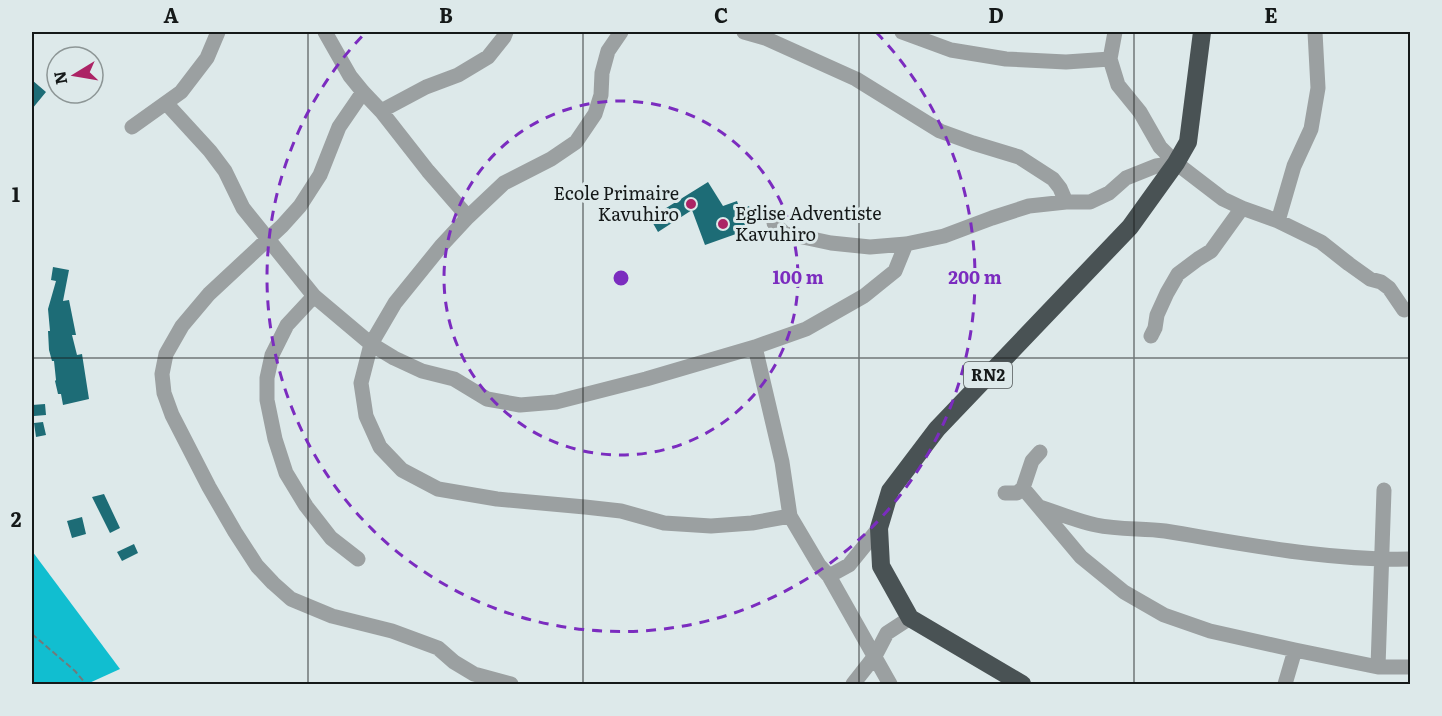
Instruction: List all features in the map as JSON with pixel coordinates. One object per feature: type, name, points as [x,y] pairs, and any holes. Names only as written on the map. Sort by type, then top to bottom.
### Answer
[{"type":"highway","name":"RN2","points":[[910,618],[881,566],[879,528],[890,491],[937,429],[1130,227],[1176,164],[1188,142],[1202,32]]},
{"type":"highway","points":[[910,618],[1023,684]]},
{"type":"street","points":[[132,127],[181,92],[207,58],[218,32]]},
{"type":"street","points":[[325,32],[350,76],[363,93],[381,111],[468,217]]},
{"type":"street","points":[[381,111],[426,87],[458,75],[488,57],[506,32]]},
{"type":"street","points":[[621,32],[608,51],[602,73],[601,95],[595,114],[576,142],[551,159],[504,183],[468,217],[395,303],[371,344],[361,383],[366,416],[381,447],[402,470],[438,489],[497,499],[612,510],[664,523],[721,526],[752,524],[790,516]]},
{"type":"street","points":[[744,32],[765,38],[856,79],[940,131],[1018,157],[1053,178],[1066,202]]},
{"type":"street","points":[[902,32],[951,50],[1006,59],[1066,62],[1110,59]]},
{"type":"street","points":[[1278,221],[1294,166],[1311,129],[1318,88],[1315,32]]},
{"type":"street","points":[[1112,33],[1110,59],[1118,85],[1140,112],[1160,147],[1176,164],[1216,195],[1321,242],[1370,279],[1381,282],[1389,288],[1404,310]]},
{"type":"street","points":[[363,93],[339,128],[320,175],[300,206],[208,294],[182,326],[166,354],[162,374],[164,393],[172,416],[235,532],[257,566],[291,599],[332,616],[392,631],[438,648],[454,662],[474,674],[511,684]]},
{"type":"street","points":[[166,103],[210,151],[225,171],[243,208],[314,296],[371,344],[394,358],[422,371],[454,379],[487,399],[520,405],[556,402],[646,379],[755,347],[806,329],[864,296],[895,271],[906,244]]},
{"type":"street","points":[[774,223],[784,233],[831,243],[870,247],[906,244],[944,236],[1029,206],[1090,202],[1109,193],[1126,178],[1156,166],[1176,164]]},
{"type":"street","points":[[1151,336],[1157,315],[1178,274],[1211,251],[1242,207]]},
{"type":"street","points":[[314,296],[287,325],[272,355],[267,378],[267,400],[275,439],[286,473],[306,506],[332,538],[358,559]]},
{"type":"street","points":[[755,347],[782,462],[790,516],[819,566],[829,576],[890,684]]},
{"type":"street","points":[[1005,493],[1017,493],[1023,488],[1032,461],[1040,452]]},
{"type":"street","points":[[1023,488],[1081,556],[1124,592],[1164,615],[1210,631],[1295,650],[1378,667],[1410,667]]},
{"type":"street","points":[[1378,667],[1384,490]]},
{"type":"street","points":[[1040,507],[1098,525],[1162,531],[1268,549],[1382,560],[1410,559]]},
{"type":"street","points":[[829,576],[849,565],[879,528]]},
{"type":"street","points":[[853,684],[875,656],[887,633],[910,618]]},
{"type":"street","points":[[1285,684],[1295,650]]},
{"type":"path","points":[[32,634],[75,671],[86,684]]},
{"type":"shaded area","points":[[32,551],[120,669],[87,684],[32,684]]},
{"type":"building","points":[[32,80],[45,93],[32,109]]},
{"type":"building","points":[[708,182],[723,206],[737,201],[740,210],[749,206],[753,217],[746,220],[750,229],[705,245],[692,210],[658,232],[650,218]]},
{"type":"building","points":[[53,267],[69,270],[63,301],[69,300],[76,335],[72,335],[77,355],[82,354],[89,399],[63,405],[55,381],[54,361],[52,361],[49,350],[48,309],[56,281],[51,280]]},
{"type":"building","points":[[45,404],[46,415],[34,416],[32,405]]},
{"type":"building","points":[[43,422],[46,435],[36,437],[34,423]]},
{"type":"building","points":[[104,494],[120,528],[110,533],[92,497]]},
{"type":"building","points":[[82,517],[86,534],[72,538],[67,521]]},
{"type":"building","points":[[134,544],[138,553],[122,561],[117,552]]},
{"type":"place","name":"Ecole Primaire Kavuhiro","points":[[691,204]]},
{"type":"place","name":"Eglise Adventiste Kavuhiro","points":[[723,224]]}]
